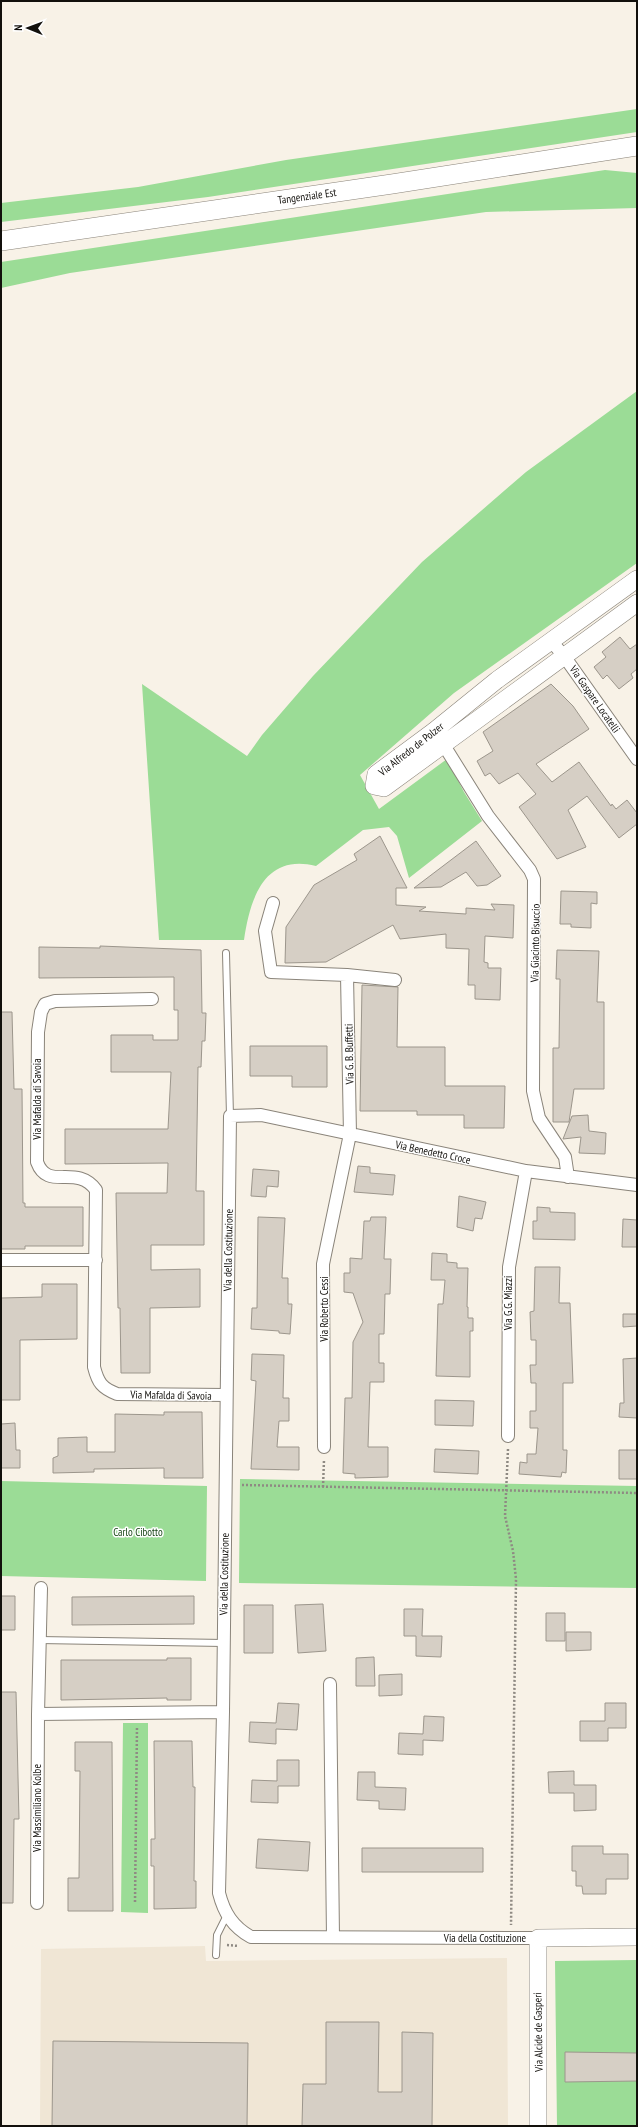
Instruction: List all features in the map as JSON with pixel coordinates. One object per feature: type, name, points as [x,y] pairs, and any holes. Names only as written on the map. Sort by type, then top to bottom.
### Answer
[{"type":"main road","points":[[612,150],[637,142]]},
{"type":"main road","name":"Tangenziale Est","points":[[1,241],[637,147]]},
{"type":"street","name":"Via Alfredo de Polzer","points":[[439,738],[497,680],[637,579]]},
{"type":"street","name":"Via Alfredo de Polzer","points":[[439,738],[564,656],[637,604]]},
{"type":"street","name":"Via Gaspare Locatelli","points":[[551,641],[564,656],[637,759]]},
{"type":"street","name":"Via Giacinto Bisuccio","points":[[439,738],[488,816],[530,870],[534,879],[533,1091],[539,1118],[565,1157],[568,1178]]},
{"type":"street","points":[[273,903],[265,931],[271,972],[347,975],[395,980]]},
{"type":"street","name":"Via G. B. Buffetti","points":[[347,975],[350,1134]]},
{"type":"street","name":"Via Mafalda di Savoia","points":[[152,1000],[56,1001],[45,1004],[41,1012],[38,1032],[37,1162],[40,1170],[49,1176],[83,1178],[90,1182],[96,1190],[94,1367],[97,1381],[104,1389],[118,1394],[226,1395]]},
{"type":"street","name":"Via Benedetto Croce","points":[[230,1116],[261,1115],[526,1171],[568,1178],[637,1185]]},
{"type":"street","name":"Via della Costituzione","points":[[230,1116],[224,1643],[219,1893],[224,1911],[241,1931],[251,1936],[511,1938],[637,1936]]},
{"type":"street","name":"Via Roberto Cessi","points":[[324,1448],[323,1264],[350,1134]]},
{"type":"street","name":"Via G.G. Miazzi","points":[[508,1436],[509,1268],[526,1171]]},
{"type":"street","points":[[1,1260],[96,1260]]},
{"type":"street","name":"Via Massimiliano Kolbe","points":[[37,1903],[38,1714],[41,1588]]},
{"type":"street","points":[[330,1684],[333,1937]]},
{"type":"street","points":[[38,1714],[223,1712]]},
{"type":"street","name":"Via Alcide de Gasperi","points":[[538,1938],[538,2126]]},
{"type":"lane","points":[[226,953],[230,1116]]},
{"type":"lane","points":[[39,1640],[224,1643]]},
{"type":"lane","points":[[216,1955],[217,1935],[227,1915]]},
{"type":"path","points":[[508,1436],[505,1516],[513,1551],[516,1579],[511,1938]]},
{"type":"path","points":[[323,1487],[324,1448]]},
{"type":"path","points":[[242,1485],[506,1492],[637,1493]]},
{"type":"path","points":[[136,1902],[137,1724]]},
{"type":"shaded area","points":[[205,1946],[206,1961],[507,1958],[508,2126],[40,2126],[41,1949]]},
{"type":"green space","points":[[637,109],[637,132],[208,197],[1,222],[1,203],[138,187],[286,160]]},
{"type":"green space","points":[[605,170],[637,173],[637,208],[486,212],[70,273],[1,288],[1,262]]},
{"type":"green space","points":[[637,391],[637,563],[454,693],[360,775],[379,809],[447,759],[464,792],[482,821],[409,878],[397,836],[389,827],[363,830],[316,866],[298,864],[284,866],[272,873],[263,883],[250,909],[244,940],[159,940],[142,684],[247,756],[262,735],[313,676],[422,562],[526,472]]},
{"type":"green space","points":[[240,1479],[637,1486],[637,1588],[239,1583]]},
{"type":"green space","name":"Carlo Cibotto","points":[[1,1481],[207,1486],[206,1581],[1,1576]]},
{"type":"green space","points":[[123,1723],[148,1723],[148,1913],[121,1912]]},
{"type":"green space","points":[[637,1960],[637,2126],[557,2126],[555,1961]]},
{"type":"building","points":[[620,637],[630,649],[637,644],[637,669],[631,674],[633,678],[619,689],[607,675],[603,679],[594,667],[606,657],[602,652]]},
{"type":"building","points":[[551,684],[573,706],[589,729],[536,764],[552,782],[579,762],[611,806],[612,804],[616,809],[627,800],[637,813],[637,824],[619,838],[587,796],[568,810],[586,847],[557,859],[519,807],[536,794],[518,773],[499,784],[490,773],[485,776],[477,761],[493,751],[483,732]]},
{"type":"building","points":[[380,836],[407,888],[396,888],[396,905],[426,907],[419,911],[466,914],[466,908],[495,910],[491,904],[514,905],[513,938],[485,936],[484,962],[488,963],[488,968],[501,968],[500,1000],[475,999],[475,985],[468,985],[469,949],[446,948],[446,934],[400,939],[393,925],[326,962],[285,963],[286,927],[314,885],[357,860],[354,854]]},
{"type":"building","points":[[476,841],[501,876],[487,885],[477,886],[466,872],[441,887],[414,888]]},
{"type":"building","points":[[561,891],[597,892],[597,904],[591,903],[591,928],[571,927],[571,924],[560,924]]},
{"type":"building","points":[[100,946],[201,950],[202,1013],[206,1013],[205,1041],[202,1041],[201,1067],[198,1067],[196,1191],[204,1191],[204,1245],[151,1245],[151,1270],[200,1269],[200,1307],[150,1308],[150,1373],[121,1373],[116,1193],[167,1193],[168,1163],[65,1164],[65,1129],[168,1129],[171,1072],[111,1072],[111,1035],[153,1035],[153,1040],[178,1040],[178,1010],[174,1010],[174,977],[39,978],[39,947],[100,948]]},
{"type":"building","points":[[557,950],[599,951],[597,1002],[604,1002],[604,1089],[574,1089],[569,1122],[553,1122],[553,1048],[559,1048],[560,979],[556,979]]},
{"type":"building","points":[[362,985],[398,987],[397,1047],[445,1047],[445,1086],[505,1086],[504,1128],[464,1128],[464,1115],[417,1115],[417,1111],[360,1111]]},
{"type":"building","points":[[1,1012],[12,1012],[14,1089],[22,1089],[23,1203],[25,1203],[25,1207],[83,1207],[83,1246],[25,1246],[25,1249],[1,1249]]},
{"type":"building","points":[[250,1046],[327,1046],[327,1087],[292,1087],[292,1076],[250,1076]]},
{"type":"building","points":[[588,1115],[589,1131],[606,1133],[605,1154],[579,1153],[581,1137],[563,1139],[572,1116]]},
{"type":"building","points":[[358,1166],[370,1167],[370,1173],[395,1175],[393,1195],[354,1192]]},
{"type":"building","points":[[253,1169],[279,1171],[278,1187],[267,1186],[266,1197],[251,1196]]},
{"type":"building","points":[[459,1196],[486,1202],[482,1219],[475,1218],[473,1231],[457,1227]]},
{"type":"building","points":[[537,1207],[550,1208],[550,1212],[575,1213],[575,1240],[533,1239],[533,1221],[537,1221]]},
{"type":"building","points":[[258,1217],[285,1218],[282,1278],[288,1278],[288,1304],[292,1304],[290,1334],[279,1333],[279,1331],[251,1329],[252,1308],[257,1308]]},
{"type":"building","points":[[371,1217],[386,1217],[384,1259],[391,1259],[390,1294],[385,1294],[384,1334],[379,1334],[379,1363],[384,1363],[384,1382],[370,1382],[368,1447],[388,1447],[388,1477],[355,1478],[355,1474],[343,1473],[345,1398],[352,1398],[353,1342],[363,1322],[353,1293],[344,1292],[344,1273],[350,1273],[350,1258],[362,1259],[364,1221],[370,1221]]},
{"type":"building","points":[[623,1219],[637,1220],[637,1247],[622,1247]]},
{"type":"building","points":[[432,1253],[447,1254],[447,1262],[457,1263],[457,1268],[468,1268],[468,1318],[473,1318],[473,1331],[470,1331],[470,1377],[436,1376],[438,1304],[443,1304],[445,1280],[431,1280]]},
{"type":"building","points":[[535,1267],[560,1267],[559,1303],[570,1303],[573,1383],[563,1383],[563,1450],[567,1450],[566,1473],[562,1472],[561,1477],[519,1474],[520,1462],[527,1463],[527,1454],[536,1454],[538,1428],[530,1428],[530,1411],[536,1411],[536,1383],[531,1383],[530,1365],[536,1365],[536,1340],[531,1340],[530,1312],[534,1311]]},
{"type":"building","points":[[42,1284],[77,1284],[77,1339],[20,1340],[20,1400],[1,1400],[1,1298],[42,1297]]},
{"type":"building","points":[[623,1314],[637,1314],[637,1326],[623,1327]]},
{"type":"building","points":[[252,1354],[284,1355],[283,1398],[289,1398],[289,1421],[279,1421],[277,1447],[299,1447],[299,1470],[251,1469],[256,1381],[251,1380]]},
{"type":"building","points":[[637,1358],[637,1418],[619,1417],[620,1403],[624,1403],[623,1359]]},
{"type":"building","points":[[435,1400],[474,1401],[473,1426],[435,1425]]},
{"type":"building","points":[[164,1412],[202,1412],[203,1478],[164,1478],[164,1468],[94,1469],[94,1472],[53,1473],[53,1458],[58,1456],[58,1438],[87,1437],[87,1452],[115,1452],[115,1414],[164,1415]]},
{"type":"building","points":[[15,1423],[16,1450],[20,1450],[20,1468],[1,1468],[1,1424]]},
{"type":"building","points":[[435,1449],[479,1451],[478,1474],[434,1472]]},
{"type":"building","points":[[619,1450],[637,1450],[637,1479],[619,1479]]},
{"type":"building","points":[[1,1596],[15,1596],[15,1630],[1,1630]]},
{"type":"building","points":[[194,1596],[194,1624],[72,1625],[72,1597]]},
{"type":"building","points":[[323,1604],[326,1651],[298,1653],[295,1605]]},
{"type":"building","points":[[244,1605],[273,1605],[273,1653],[244,1653]]},
{"type":"building","points":[[404,1609],[423,1609],[422,1636],[442,1636],[441,1657],[416,1656],[416,1636],[404,1636]]},
{"type":"building","points":[[546,1613],[565,1613],[565,1641],[546,1641]]},
{"type":"building","points":[[566,1632],[591,1632],[591,1650],[566,1651]]},
{"type":"building","points":[[374,1657],[375,1686],[356,1686],[356,1658]]},
{"type":"building","points":[[167,1658],[191,1658],[191,1700],[167,1700],[167,1698],[61,1700],[61,1660],[167,1660]]},
{"type":"building","points":[[402,1674],[402,1695],[379,1696],[379,1675]]},
{"type":"building","points":[[1,1692],[16,1692],[19,1819],[14,1819],[13,1903],[1,1903]]},
{"type":"building","points":[[278,1703],[299,1704],[297,1730],[276,1729],[276,1744],[249,1742],[250,1722],[276,1723]]},
{"type":"building","points":[[605,1703],[626,1703],[626,1728],[608,1728],[608,1741],[580,1741],[580,1721],[605,1721]]},
{"type":"building","points":[[424,1716],[444,1717],[443,1741],[423,1740],[423,1755],[398,1754],[399,1733],[423,1734]]},
{"type":"building","points":[[154,1741],[192,1741],[193,1787],[195,1787],[194,1881],[196,1881],[196,1908],[154,1909],[154,1866],[151,1866],[151,1839],[155,1839]]},
{"type":"building","points":[[75,1742],[112,1742],[113,1911],[68,1911],[68,1878],[79,1878],[80,1771],[75,1771]]},
{"type":"building","points":[[277,1760],[299,1760],[299,1786],[278,1786],[278,1803],[251,1802],[252,1780],[277,1781]]},
{"type":"building","points":[[574,1771],[574,1785],[596,1785],[596,1810],[574,1811],[574,1793],[549,1793],[548,1772]]},
{"type":"building","points":[[358,1772],[375,1772],[375,1787],[406,1788],[405,1810],[379,1809],[379,1801],[357,1800]]},
{"type":"building","points":[[258,1839],[310,1842],[308,1871],[256,1868]]},
{"type":"building","points":[[572,1846],[603,1846],[603,1854],[628,1854],[628,1879],[606,1879],[606,1894],[583,1894],[582,1886],[576,1886],[576,1871],[572,1871]]},
{"type":"building","points":[[362,1848],[483,1848],[483,1872],[362,1872]]},
{"type":"building","points":[[326,2022],[379,2022],[378,2092],[402,2092],[402,2032],[433,2033],[432,2126],[302,2126],[303,2084],[326,2084]]},
{"type":"building","points":[[53,2041],[248,2043],[247,2126],[52,2126]]},
{"type":"building","points":[[565,2052],[637,2053],[637,2081],[565,2082]]}]
